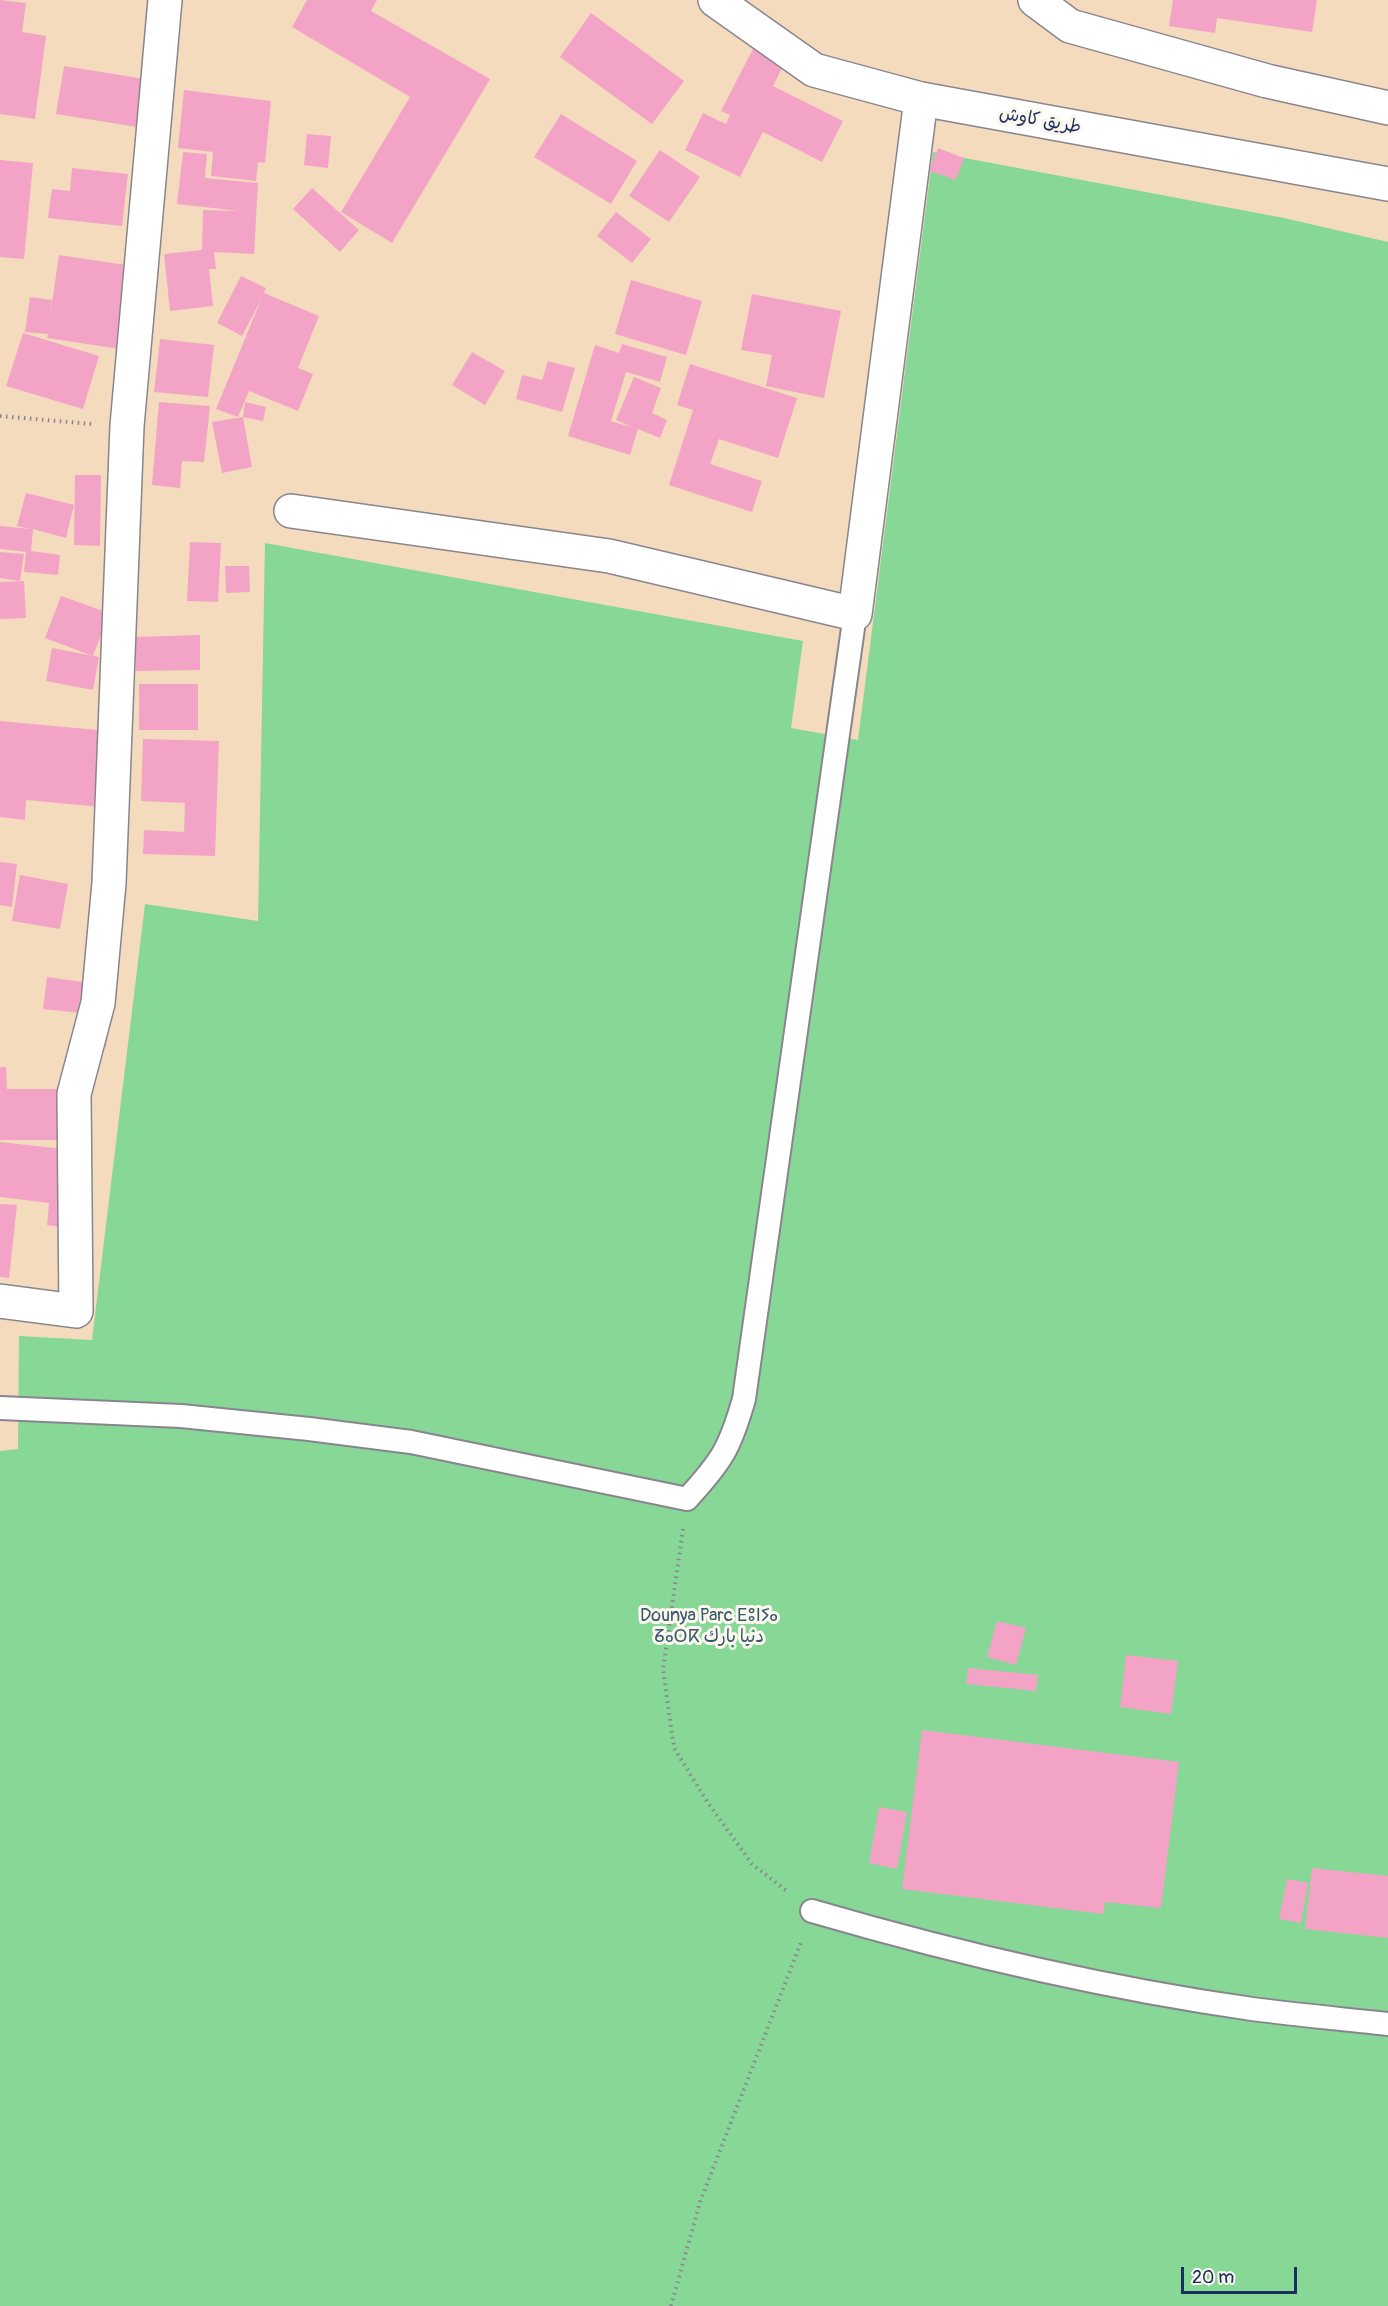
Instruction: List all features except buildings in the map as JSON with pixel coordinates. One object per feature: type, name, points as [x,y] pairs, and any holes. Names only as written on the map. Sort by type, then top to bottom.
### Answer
[{"type":"street","points":[[0,1301],[76,1311],[74,1094],[98,1003],[109,883],[127,426],[165,0]]},
{"type":"street","name":"طريق كاوش","points":[[715,0],[813,70],[921,99],[1388,184]]},
{"type":"street","points":[[1035,0],[1070,26],[1267,81],[1388,108]]},
{"type":"street","points":[[291,511],[609,556],[855,614],[921,99]]},
{"type":"lane","points":[[0,1408],[181,1416],[343,1433],[411,1442],[687,1498],[717,1466],[733,1437],[744,1399],[855,614]]},
{"type":"lane","points":[[812,1911],[905,1938],[1102,1983],[1251,2008],[1388,2024]]},
{"type":"path","points":[[0,416],[127,426]]},
{"type":"path","points":[[671,2306],[700,2202],[788,1983],[812,1911],[752,1864],[708,1803],[674,1748],[663,1669],[687,1498]]},
{"type":"green space","name":"Dounya Parc ⴹⵓⵏⵢⴰ ⵒⴰⵔⴽ دنيا بارك","points":[[933,152],[1284,218],[1388,242],[1388,2306],[0,2306],[0,1451],[18,1449],[19,1336],[92,1340],[145,904],[258,921],[265,543],[803,641],[791,728],[858,740]]}]
